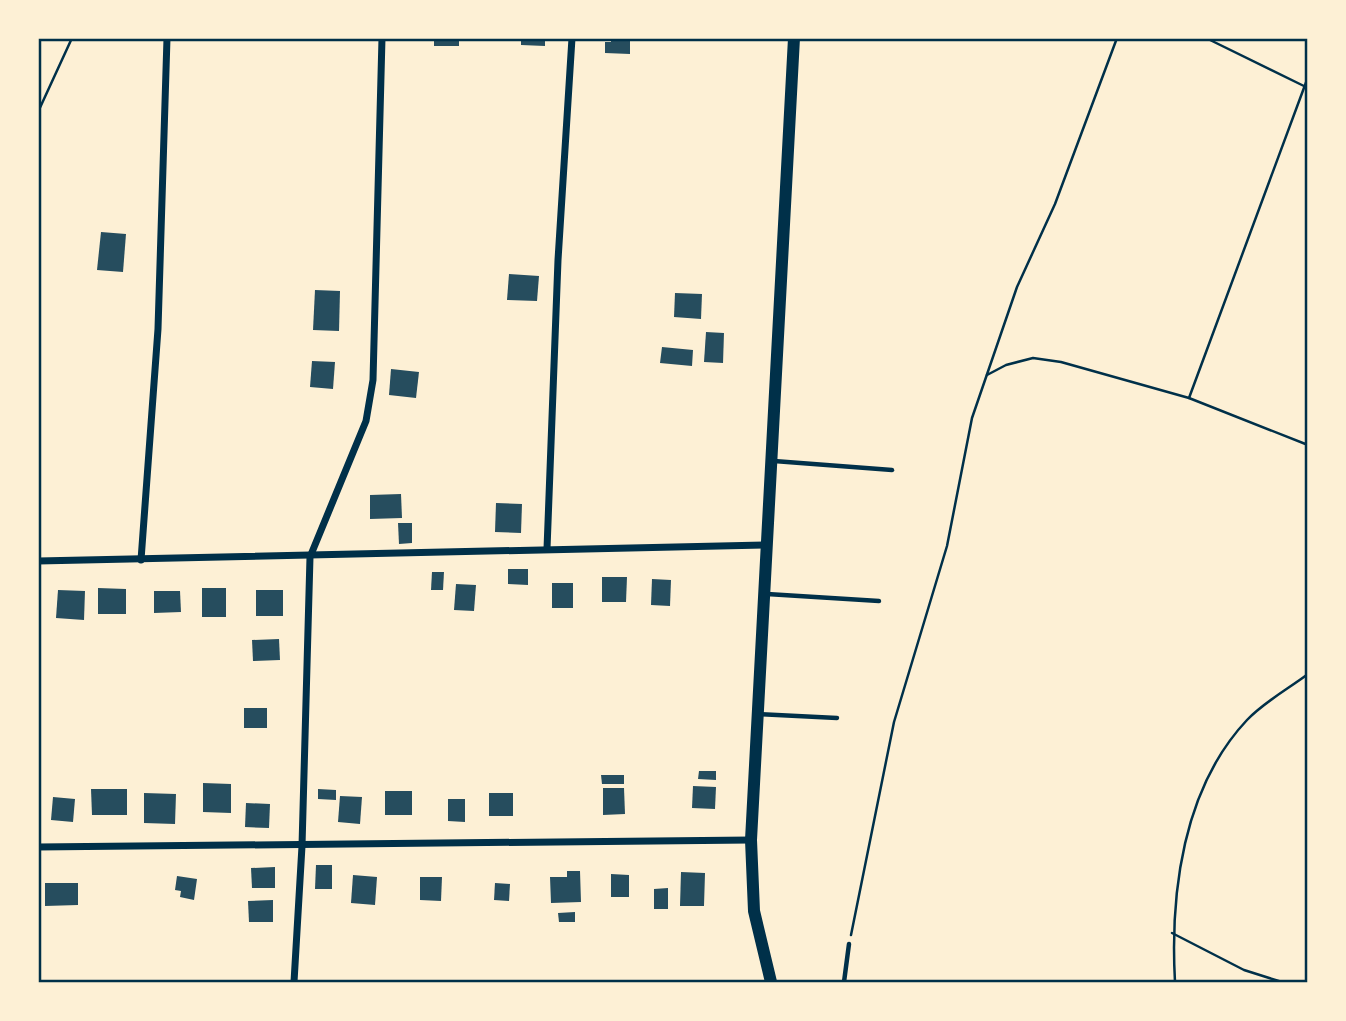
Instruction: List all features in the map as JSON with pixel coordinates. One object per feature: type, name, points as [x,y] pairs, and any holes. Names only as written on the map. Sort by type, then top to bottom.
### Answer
[{"type":"street","points":[[141,560],[158,328],[167,38]]},
{"type":"street","points":[[295,982],[302,846],[310,557],[366,421],[373,380],[382,38]]},
{"type":"street","points":[[547,549],[558,273],[572,38]]},
{"type":"street","points":[[771,982],[754,911],[751,840],[794,38]]},
{"type":"street","points":[[38,561],[310,557],[765,544]]},
{"type":"street","points":[[38,847],[751,840]]},
{"type":"lane","points":[[770,461],[892,470]]},
{"type":"lane","points":[[763,594],[879,601]]},
{"type":"lane","points":[[757,714],[837,718]]},
{"type":"lane","points":[[844,982],[849,944]]},
{"type":"path","points":[[38,111],[72,38]]},
{"type":"path","points":[[849,944],[894,722],[947,546],[972,418],[1017,287],[1055,204],[1117,38]]},
{"type":"path","points":[[1206,38],[1307,88]]},
{"type":"path","points":[[1189,398],[1307,77]]},
{"type":"path","points":[[987,375],[1006,365],[1033,358],[1098,371],[1189,398],[1307,445]]},
{"type":"path","points":[[1175,982],[1172,933],[1178,879],[1198,799],[1220,755],[1248,718],[1307,674]]},
{"type":"path","points":[[1172,933],[1244,970],[1282,982]]},
{"type":"building","points":[[434,38],[459,38],[459,46],[434,46]]},
{"type":"building","points":[[521,38],[545,38],[545,46],[521,45]]},
{"type":"building","points":[[611,38],[630,38],[630,54],[605,53],[605,42],[611,42]]},
{"type":"building","points":[[101,232],[126,234],[123,272],[97,270]]},
{"type":"building","points":[[509,274],[539,276],[537,301],[507,300]]},
{"type":"building","points":[[315,290],[340,291],[339,331],[313,330]]},
{"type":"building","points":[[675,293],[702,294],[701,319],[674,317]]},
{"type":"building","points":[[706,332],[724,333],[723,363],[704,362]]},
{"type":"building","points":[[662,347],[693,350],[692,366],[660,363]]},
{"type":"building","points":[[312,361],[335,362],[333,389],[310,387]]},
{"type":"building","points":[[391,369],[419,372],[416,398],[389,395]]},
{"type":"building","points":[[401,494],[402,518],[370,519],[370,495]]},
{"type":"building","points":[[496,503],[522,504],[521,533],[495,532]]},
{"type":"building","points":[[398,523],[412,523],[412,543],[399,544]]},
{"type":"building","points":[[508,569],[528,569],[528,585],[508,584]]},
{"type":"building","points":[[432,572],[444,572],[443,590],[431,590]]},
{"type":"building","points":[[602,577],[627,577],[626,602],[602,602]]},
{"type":"building","points":[[652,579],[671,580],[670,606],[651,605]]},
{"type":"building","points":[[552,583],[573,583],[573,608],[552,608]]},
{"type":"building","points":[[456,584],[476,585],[474,611],[454,610]]},
{"type":"building","points":[[98,588],[126,589],[126,614],[98,614]]},
{"type":"building","points":[[202,588],[226,588],[226,617],[202,617]]},
{"type":"building","points":[[58,590],[85,591],[84,620],[56,618]]},
{"type":"building","points":[[256,590],[283,590],[283,616],[256,616]]},
{"type":"building","points":[[154,591],[180,591],[181,612],[154,613]]},
{"type":"building","points":[[279,639],[280,660],[253,661],[252,640]]},
{"type":"building","points":[[244,708],[267,708],[267,728],[244,728]]},
{"type":"building","points":[[699,771],[716,771],[716,780],[698,779]]},
{"type":"building","points":[[601,775],[624,775],[624,784],[602,784]]},
{"type":"building","points":[[203,783],[231,784],[231,813],[203,812]]},
{"type":"building","points":[[693,786],[716,787],[715,809],[692,808]]},
{"type":"building","points":[[603,788],[624,788],[625,814],[603,815]]},
{"type":"building","points":[[91,789],[127,789],[127,815],[92,815]]},
{"type":"building","points":[[318,789],[336,790],[336,800],[318,799]]},
{"type":"building","points":[[385,791],[412,791],[412,815],[385,815]]},
{"type":"building","points":[[144,793],[176,794],[175,824],[144,823]]},
{"type":"building","points":[[489,793],[513,793],[513,816],[489,816]]},
{"type":"building","points":[[340,796],[362,797],[360,824],[338,822]]},
{"type":"building","points":[[53,797],[75,799],[73,822],[51,820]]},
{"type":"building","points":[[448,799],[465,799],[465,822],[448,821]]},
{"type":"building","points":[[246,803],[270,804],[269,828],[245,827]]},
{"type":"building","points":[[316,865],[332,865],[332,889],[315,889]]},
{"type":"building","points":[[275,867],[275,888],[252,888],[251,868]]},
{"type":"building","points":[[567,871],[580,871],[581,902],[551,903],[550,877],[567,877]]},
{"type":"building","points":[[681,872],[705,873],[704,906],[680,906]]},
{"type":"building","points":[[611,874],[629,875],[629,897],[611,897]]},
{"type":"building","points":[[353,875],[377,877],[375,905],[351,903]]},
{"type":"building","points":[[177,876],[197,879],[194,900],[180,897],[181,891],[175,890]]},
{"type":"building","points":[[420,877],[442,877],[441,901],[420,900]]},
{"type":"building","points":[[45,883],[78,883],[78,905],[45,906]]},
{"type":"building","points":[[495,883],[510,884],[509,901],[494,900]]},
{"type":"building","points":[[668,888],[668,909],[654,909],[654,889]]},
{"type":"building","points":[[273,900],[273,922],[249,922],[248,901]]},
{"type":"building","points":[[575,912],[575,922],[559,922],[558,913]]}]
